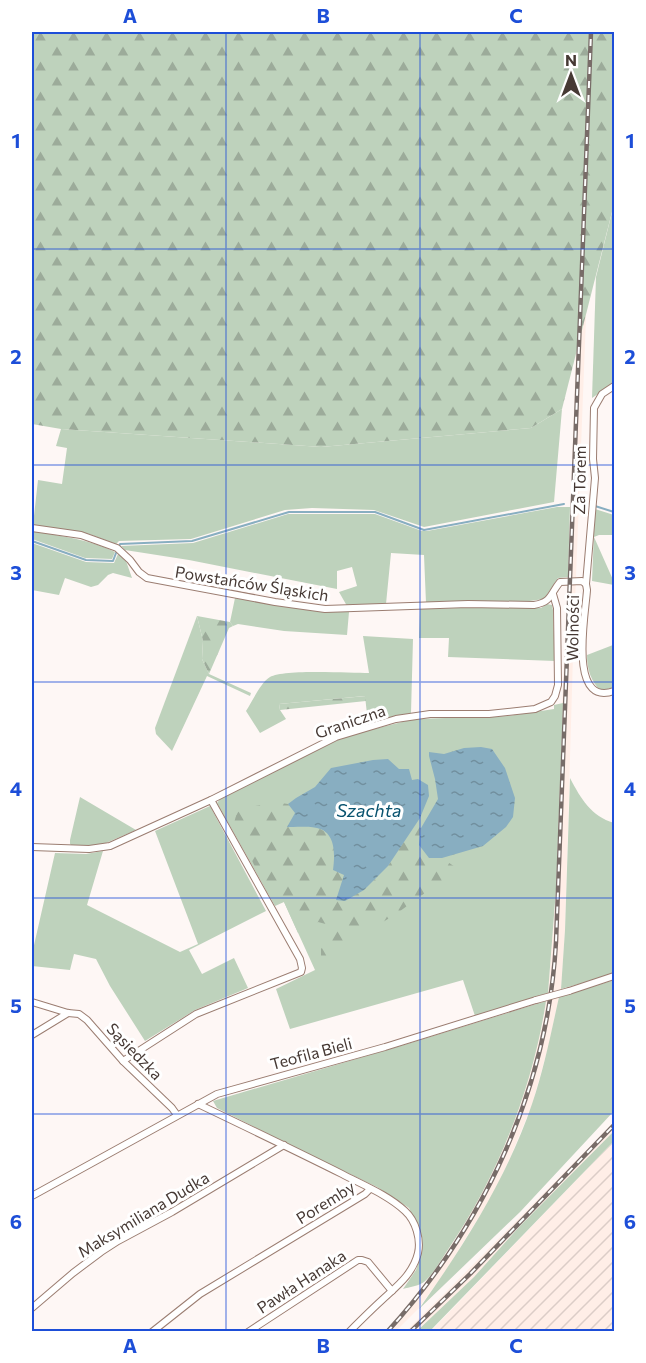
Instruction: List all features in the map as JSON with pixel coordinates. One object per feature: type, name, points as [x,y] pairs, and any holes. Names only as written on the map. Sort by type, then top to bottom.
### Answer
[{"type":"street","name":"Za Torem","points":[[584,583],[595,478],[594,408],[603,394],[615,386]]},
{"type":"street","name":"Powstańców Śląskich","points":[[32,528],[81,535],[117,548],[147,578],[325,609],[534,604],[548,600],[560,582],[584,583]]},
{"type":"street","name":"Wolności","points":[[584,583],[587,590],[582,650],[586,677],[596,692],[603,694],[615,691]]},
{"type":"street","name":"Graniczna","points":[[32,847],[89,849],[110,846],[211,801],[336,737],[396,719],[430,714],[489,714],[529,710],[546,705],[555,696],[558,685],[557,612],[553,594]]},
{"type":"street","points":[[123,1061],[196,1014],[301,972],[300,959],[211,801]]},
{"type":"street","name":"Teofila Bieli","points":[[32,1196],[217,1094],[385,1047],[615,976]]},
{"type":"street","name":"Sąsiedzka","points":[[32,1002],[79,1014],[87,1020],[123,1061],[177,1115]]},
{"type":"street","points":[[32,1035],[68,1013]]},
{"type":"street","points":[[208,1098],[217,1113]]},
{"type":"street","name":"Poremby","points":[[152,1332],[200,1294],[370,1189],[273,1139],[198,1104]]},
{"type":"street","points":[[273,1139],[274,1152]]},
{"type":"street","name":"Maksymiliana Dudka","points":[[32,1308],[101,1252],[284,1145]]},
{"type":"street","points":[[349,1332],[404,1279],[414,1265],[418,1254],[418,1240],[413,1222],[406,1212],[370,1189]]},
{"type":"street","name":"Pawła Hanaka","points":[[248,1332],[358,1260],[368,1262],[392,1291]]},
{"type":"shaded area","points":[[597,32],[565,930],[561,989],[548,993],[556,889],[577,322]]},
{"type":"shaded area","points":[[559,997],[532,1105],[492,1196],[445,1272],[418,1309],[396,1331],[385,1332],[418,1293],[456,1238],[506,1142],[521,1101],[542,1026],[546,1001]]},
{"type":"shaded area","points":[[614,1122],[614,1131],[519,1227],[474,1277],[417,1331],[405,1332],[444,1294]]},
{"type":"shaded area","points":[[614,1141],[612,1172],[614,1175],[614,1331],[430,1332]]},
{"type":"green space","points":[[32,32],[614,32],[614,204],[562,409],[531,428],[321,447],[61,429],[32,424]]},
{"type":"green space","points":[[614,204],[614,383],[592,398],[596,277]]},
{"type":"green space","points":[[562,409],[554,502],[424,527],[374,510],[312,508],[285,510],[191,539],[119,541],[116,544],[89,534],[33,525],[38,480],[62,484],[67,448],[56,446],[61,429],[321,447],[531,428]]},
{"type":"green space","points":[[557,507],[570,507],[568,577],[558,578],[544,599],[522,602],[426,603],[424,555],[391,553],[386,604],[347,606],[339,592],[357,586],[352,567],[337,571],[337,589],[125,550],[121,546],[193,543],[288,514],[375,514],[427,531]]},
{"type":"green space","points":[[595,509],[614,515],[614,535],[594,537],[614,585],[592,581]]},
{"type":"green space","points":[[32,531],[85,541],[115,552],[112,559],[85,558],[32,539]]},
{"type":"green space","points":[[32,543],[86,562],[114,563],[118,554],[125,558],[132,578],[113,573],[98,585],[91,587],[65,578],[59,595],[32,590]]},
{"type":"green space","points":[[235,598],[329,612],[349,612],[347,635],[284,631],[238,624],[233,626],[230,622]]},
{"type":"green space","points":[[547,604],[552,605],[553,610],[555,661],[448,657],[449,638],[419,638],[420,609],[541,608]]},
{"type":"green space","points":[[197,616],[203,641],[202,659],[209,674],[251,693],[250,696],[207,676],[172,751],[156,734],[155,728]]},
{"type":"green space","points":[[197,616],[230,622],[233,626],[229,628],[209,674],[202,659],[203,641]]},
{"type":"green space","points":[[363,636],[413,639],[411,713],[368,723],[365,696],[279,704],[286,719],[260,733],[246,711],[260,688],[270,677],[289,673],[369,673]]},
{"type":"green space","points":[[613,645],[614,687],[601,691],[590,675],[587,655]]},
{"type":"green space","points":[[366,696],[366,701],[280,710],[279,704]]},
{"type":"green space","points":[[563,703],[556,889],[548,993],[475,1016],[463,980],[290,1029],[276,989],[315,970],[284,902],[275,906],[217,803],[221,798],[342,737],[414,719],[508,716],[554,709],[554,705]]},
{"type":"green space","points":[[570,778],[588,806],[599,816],[614,823],[614,974],[561,989],[565,930]]},
{"type":"green space","points":[[80,797],[136,830],[105,845],[74,847],[70,844],[70,840]]},
{"type":"green space","points":[[274,802],[288,804],[295,813],[287,827],[315,827],[328,834],[333,845],[334,869],[344,875],[343,901],[364,890],[388,866],[415,825],[421,828],[419,845],[429,857],[442,858],[458,869],[396,914],[321,960],[321,949],[337,927],[318,922],[298,933],[284,902],[267,892],[234,823],[237,812]]},
{"type":"green space","points":[[210,806],[266,911],[189,950],[202,974],[234,958],[248,988],[195,1010],[145,1041],[110,986],[96,959],[74,954],[70,970],[32,966],[32,954],[55,853],[86,854],[103,851],[87,905],[180,952],[198,944],[155,831]]},
{"type":"green space","points":[[614,980],[614,1111],[520,1212],[419,1309],[468,1236],[510,1158],[536,1091],[559,997]]},
{"type":"green space","points":[[546,1001],[523,1098],[498,1161],[467,1220],[441,1261],[427,1279],[417,1285],[403,1289],[416,1270],[422,1251],[419,1229],[409,1208],[377,1187],[217,1108],[213,1101],[407,1044]]},
{"type":"green space","points":[[614,1131],[614,1141],[430,1331],[417,1331],[474,1277],[519,1227]]},
{"type":"water","points":[[464,748],[492,749],[505,768],[515,798],[513,817],[506,827],[483,846],[442,858],[429,858],[419,845],[421,828],[438,799],[429,752],[444,754]]},
{"type":"water","name":"Szachta","points":[[388,759],[399,769],[409,769],[412,780],[418,779],[428,785],[429,796],[420,818],[388,866],[364,890],[345,901],[336,900],[344,875],[333,870],[334,851],[331,839],[323,830],[317,828],[287,827],[295,813],[288,804],[315,787],[331,768]]},
{"type":"waterway","points":[[119,547],[120,544],[192,541],[289,512],[375,512],[424,530],[564,504]]},
{"type":"waterway","points":[[595,506],[614,512]]},
{"type":"waterway","points":[[32,541],[86,560],[113,561],[116,553]]},
{"type":"railway","points":[[387,1332],[454,1246],[481,1200],[505,1151],[525,1101],[540,1049],[550,996],[556,942],[591,32]]},
{"type":"railway","points":[[410,1332],[470,1274],[614,1125]]}]
